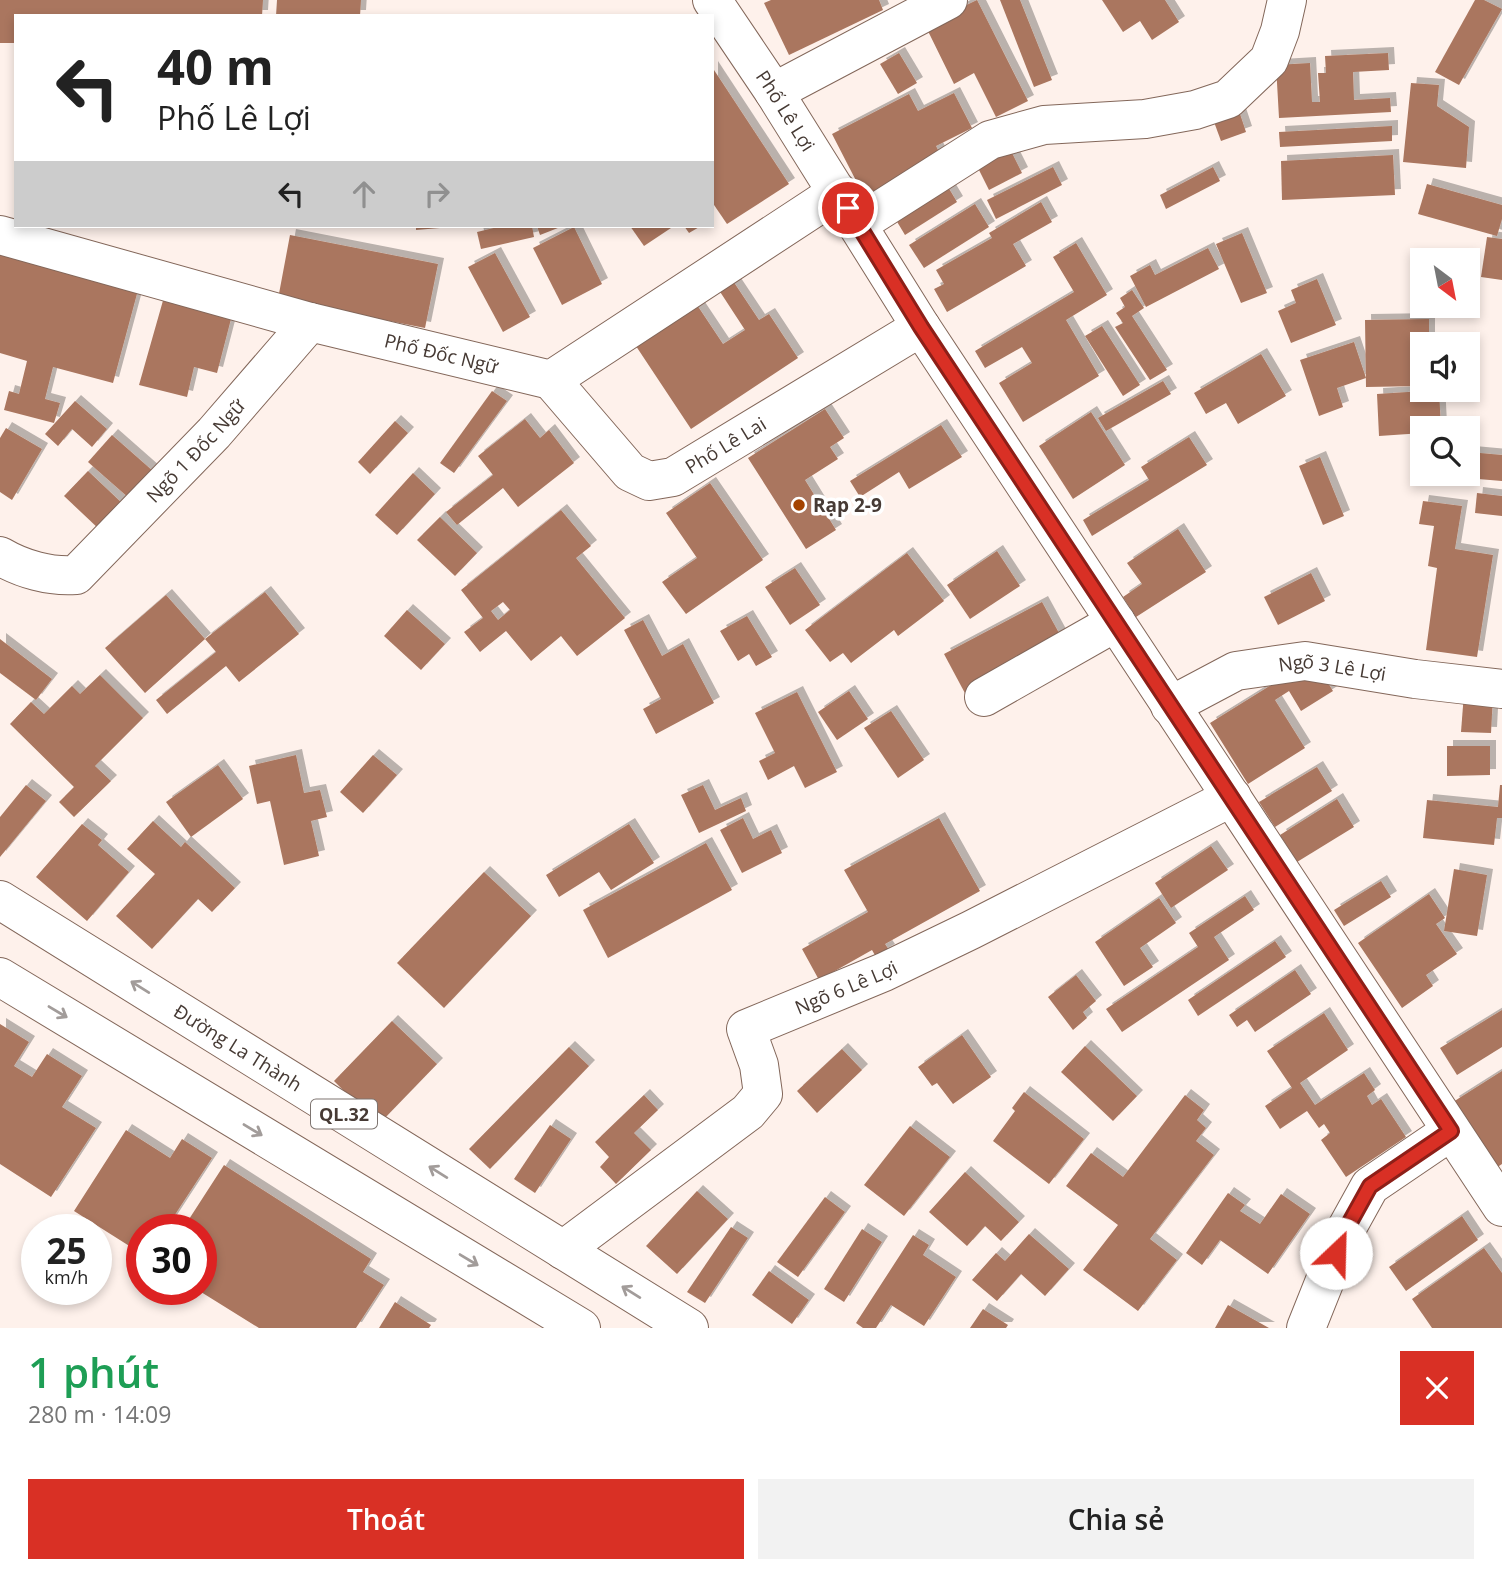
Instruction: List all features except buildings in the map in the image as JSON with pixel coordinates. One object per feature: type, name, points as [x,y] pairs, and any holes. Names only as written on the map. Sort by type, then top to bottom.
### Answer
[{"type":"main road","name":"Phố Lê Lợi","points":[[712,0],[838,192],[921,327],[1502,1207]]},
{"type":"main road","points":[[774,92],[948,0]]},
{"type":"main road","points":[[858,224],[990,139],[1044,125],[1145,119],[1195,110],[1228,99],[1269,60],[1280,31],[1287,0]]},
{"type":"main road","points":[[551,380],[838,192]]},
{"type":"main road","name":"Phố Đốc Ngữ","points":[[0,235],[310,322],[551,380]]},
{"type":"main road","name":"Ngõ 1 Đốc Ngữ","points":[[0,556],[10,562],[57,576],[76,575],[214,433],[310,322]]},
{"type":"main road","name":"Phố Lê Lai","points":[[551,380],[630,472],[649,481],[673,477],[921,327]]},
{"type":"main road","points":[[984,697],[1115,622]]},
{"type":"main road","name":"Ngõ 3 Lê Lợi","points":[[1170,706],[1236,671],[1305,661],[1415,679],[1502,689]]},
{"type":"main road","name":"Ngõ 6 Lê Lợi","points":[[564,1250],[748,1112],[763,1094],[760,1065],[746,1029],[921,954],[1232,797]]},
{"type":"main road","name":"Đường La Thành","points":[[0,900],[689,1328]]},
{"type":"main road","points":[[0,976],[581,1328]]},
{"type":"main road","points":[[1306,1328],[1344,1233],[1370,1186],[1451,1131]]},
{"type":"place","name":"Rạp 2-9","points":[[799,505]]},
{"type":"route","points":[[848,208],[921,327],[1451,1131],[1370,1186],[1336,1253]]}]
